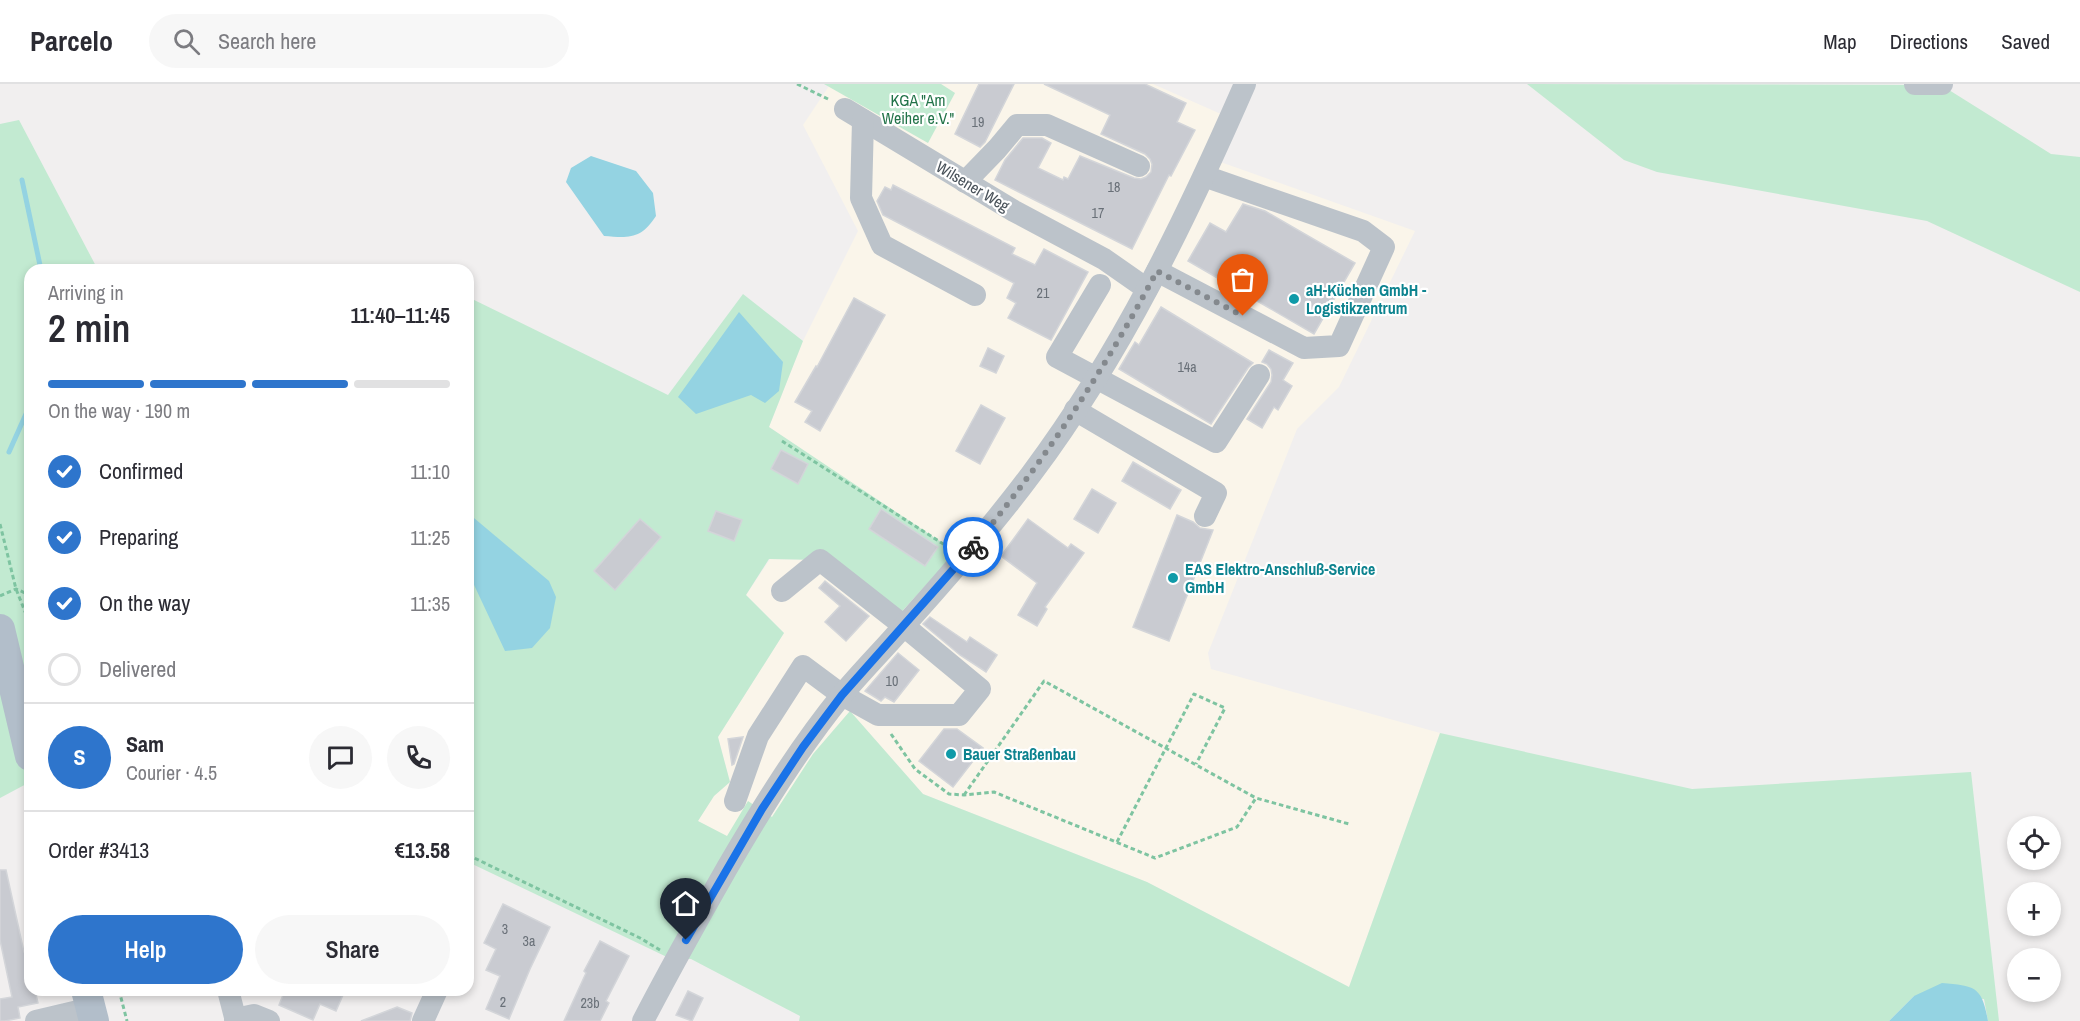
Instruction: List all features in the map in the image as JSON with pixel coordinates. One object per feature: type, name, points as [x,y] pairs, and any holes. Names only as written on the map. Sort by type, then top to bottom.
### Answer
[{"type":"main road","points":[[0,629],[24,731]]},
{"type":"street","points":[[644,1021],[675,958],[762,809],[803,747],[842,695],[965,558],[1034,472],[1075,410],[1152,280],[1204,176],[1245,84]]},
{"type":"street","points":[[1915,84],[1942,84]]},
{"type":"street","name":"Wilsener Weg","points":[[854,114],[1014,211],[1104,259],[1304,348],[1339,346],[1384,247],[1363,231],[1204,176]]},
{"type":"street","points":[[854,114],[861,198],[882,244],[975,295]]},
{"type":"street","points":[[965,182],[1017,125],[1047,125],[1139,165]]},
{"type":"street","points":[[1100,285],[1056,357],[1216,441],[1259,375]]},
{"type":"street","points":[[1075,410],[1216,493],[1205,516]]},
{"type":"street","points":[[735,801],[758,736],[803,666],[842,695],[878,715],[959,715],[980,689],[820,560],[782,591]]},
{"type":"street","points":[[229,996],[235,1020],[254,1015],[269,1021]]},
{"type":"street","points":[[423,1021],[434,996]]},
{"type":"street","points":[[36,1021],[90,1006]]},
{"type":"path","points":[[797,84],[854,114]]},
{"type":"path","points":[[782,441],[965,558]]},
{"type":"path","points":[[0,524],[16,590],[24,609]]},
{"type":"path","points":[[0,596],[16,590],[24,593]]},
{"type":"path","points":[[964,795],[1044,681],[1256,798],[1349,824]]},
{"type":"path","points":[[1117,842],[1194,694],[1225,708],[1196,764]]},
{"type":"path","points":[[878,715],[915,769],[949,794],[994,792],[1155,858],[1237,827],[1256,798]]},
{"type":"path","points":[[474,858],[640,938],[675,958]]},
{"type":"path","points":[[120,996],[126,1021]]},
{"type":"shaded area","points":[[941,84],[1153,84],[1230,118],[1212,159],[1415,231],[1339,387],[1297,429],[1208,653],[1211,669],[1440,733],[1349,987],[1147,882],[923,794],[850,711],[813,754],[772,817],[727,837],[698,821],[714,796],[730,782],[718,737],[784,633],[746,595],[770,559],[820,560],[955,553],[769,427],[803,341],[858,231],[803,125],[829,86],[927,142],[955,93]]},
{"type":"green space","name":"KGA \"Am Weiher e.V.\"","points":[[824,84],[941,84],[955,93],[928,143]]},
{"type":"green space","points":[[1527,84],[1941,85],[2051,154],[2080,157],[2080,292],[1927,221],[1657,172],[1624,160]]},
{"type":"green space","points":[[19,120],[95,264],[24,264],[24,676],[12,679],[24,730],[24,785],[0,798],[0,124]]},
{"type":"green space","points":[[743,294],[803,341],[769,427],[956,552],[895,619],[820,560],[769,559],[746,595],[784,633],[718,737],[730,782],[714,796],[698,821],[727,836],[748,801],[772,817],[813,754],[850,711],[923,794],[1147,882],[1349,987],[1440,733],[1692,789],[1971,772],[1999,1021],[1988,1021],[1984,999],[1914,996],[1889,1021],[799,1021],[800,1016],[691,959],[669,958],[474,865],[474,300],[668,395]]},
{"type":"water","points":[[591,156],[636,171],[653,193],[656,216],[651,224],[640,233],[628,237],[604,236],[566,182],[571,168]]},
{"type":"water","points":[[739,312],[783,362],[779,391],[765,403],[751,395],[696,414],[678,397]]},
{"type":"water","points":[[474,518],[549,581],[556,597],[550,628],[532,648],[505,651],[474,585]]},
{"type":"water","points":[[1942,983],[1969,987],[1980,994],[1988,1021],[1889,1021],[1914,996]]},
{"type":"building","points":[[979,84],[1014,84],[985,142],[980,147],[955,134]]},
{"type":"building","points":[[1044,84],[1145,84],[1186,103],[1177,122],[1195,130],[1171,176],[1169,175],[1132,249],[995,180],[1005,160],[1023,138],[1042,138],[1051,143],[1038,168],[1063,180],[1064,177],[1068,179],[1080,156],[1134,178],[1141,179],[1151,172],[1152,164],[1145,154],[1101,134],[1110,115]]},
{"type":"building","points":[[893,185],[1015,248],[1012,254],[1035,265],[1044,249],[1088,272],[1051,340],[1008,318],[1016,303],[1007,298],[1014,283],[883,215],[877,201],[885,187],[891,190]]},
{"type":"building","name":"aH-Küchen GmbH - Logistikzentrum","points":[[1243,204],[1265,211],[1355,263],[1314,334],[1188,261],[1210,223],[1226,232]]},
{"type":"building","points":[[854,298],[885,315],[820,431],[805,422],[812,411],[795,402],[817,367]]},
{"type":"building","points":[[1161,307],[1253,363],[1211,424],[1119,369],[1135,342],[1139,345]]},
{"type":"building","points":[[988,348],[1004,356],[996,373],[980,366]]},
{"type":"building","points":[[1269,350],[1293,363],[1283,380],[1292,386],[1278,410],[1274,407],[1262,428],[1247,419],[1271,382],[1271,369],[1262,362]]},
{"type":"building","points":[[981,405],[1005,418],[980,464],[956,451]]},
{"type":"building","points":[[781,450],[808,464],[798,484],[771,469]]},
{"type":"building","points":[[1133,462],[1181,490],[1170,509],[1122,481]]},
{"type":"building","points":[[1092,489],[1116,503],[1098,533],[1074,519]]},
{"type":"building","points":[[881,509],[938,547],[925,566],[869,529]]},
{"type":"building","points":[[716,511],[742,520],[734,541],[708,531]]},
{"type":"building","name":"EAS Elektro-Anschluß-Service GmbH","points":[[1177,515],[1200,528],[1213,530],[1169,641],[1133,627]]},
{"type":"building","points":[[640,519],[661,537],[615,590],[594,571]]},
{"type":"building","points":[[1028,519],[1068,548],[1071,544],[1084,553],[1045,607],[1047,609],[1037,626],[1018,615],[1037,583],[1001,556]]},
{"type":"building","points":[[825,581],[869,616],[846,641],[825,622],[840,606],[819,588]]},
{"type":"building","points":[[930,617],[967,642],[970,637],[997,655],[986,672],[960,655],[923,624]]},
{"type":"building","points":[[898,653],[919,670],[894,702],[885,697],[881,701],[865,691]]},
{"type":"building","name":"Bauer Straßenbau","points":[[944,729],[957,729],[983,748],[953,787],[919,761]]},
{"type":"building","points":[[743,737],[734,764],[732,765],[728,739]]},
{"type":"building","points":[[0,870],[6,870],[24,952],[24,996],[36,996],[38,1003],[18,1007],[20,1018],[5,1021],[0,1021],[0,999],[12,997],[0,940]]},
{"type":"building","points":[[503,904],[550,927],[509,1019],[486,1009],[500,976],[486,970],[496,949],[484,943]]},
{"type":"building","points":[[600,941],[629,956],[606,1001],[609,1003],[600,1021],[564,1021],[586,973],[584,971]]},
{"type":"building","points":[[688,991],[703,998],[692,1021],[676,1015]]},
{"type":"building","points":[[283,996],[343,996],[336,1011],[320,1004],[313,1020],[279,1005]]},
{"type":"building","points":[[397,1007],[412,1013],[410,1021],[361,1021]]},
{"type":"waterway","points":[[22,180],[40,264]]},
{"type":"waterway","points":[[9,452],[24,418]]},
{"type":"way so far","points":[[973,547],[1034,472],[1095,378],[1157,271],[1243,316]]},
{"type":"place","name":"aH-Küchen GmbH - Logistikzentrum","points":[[1294,299]]},
{"type":"place","name":"EAS Elektro-Anschluß-Service GmbH","points":[[1173,578]]},
{"type":"place","name":"Bauer Straßenbau","points":[[951,754]]},
{"type":"route","points":[[686,940],[762,809],[803,747],[842,695],[973,547]]}]
